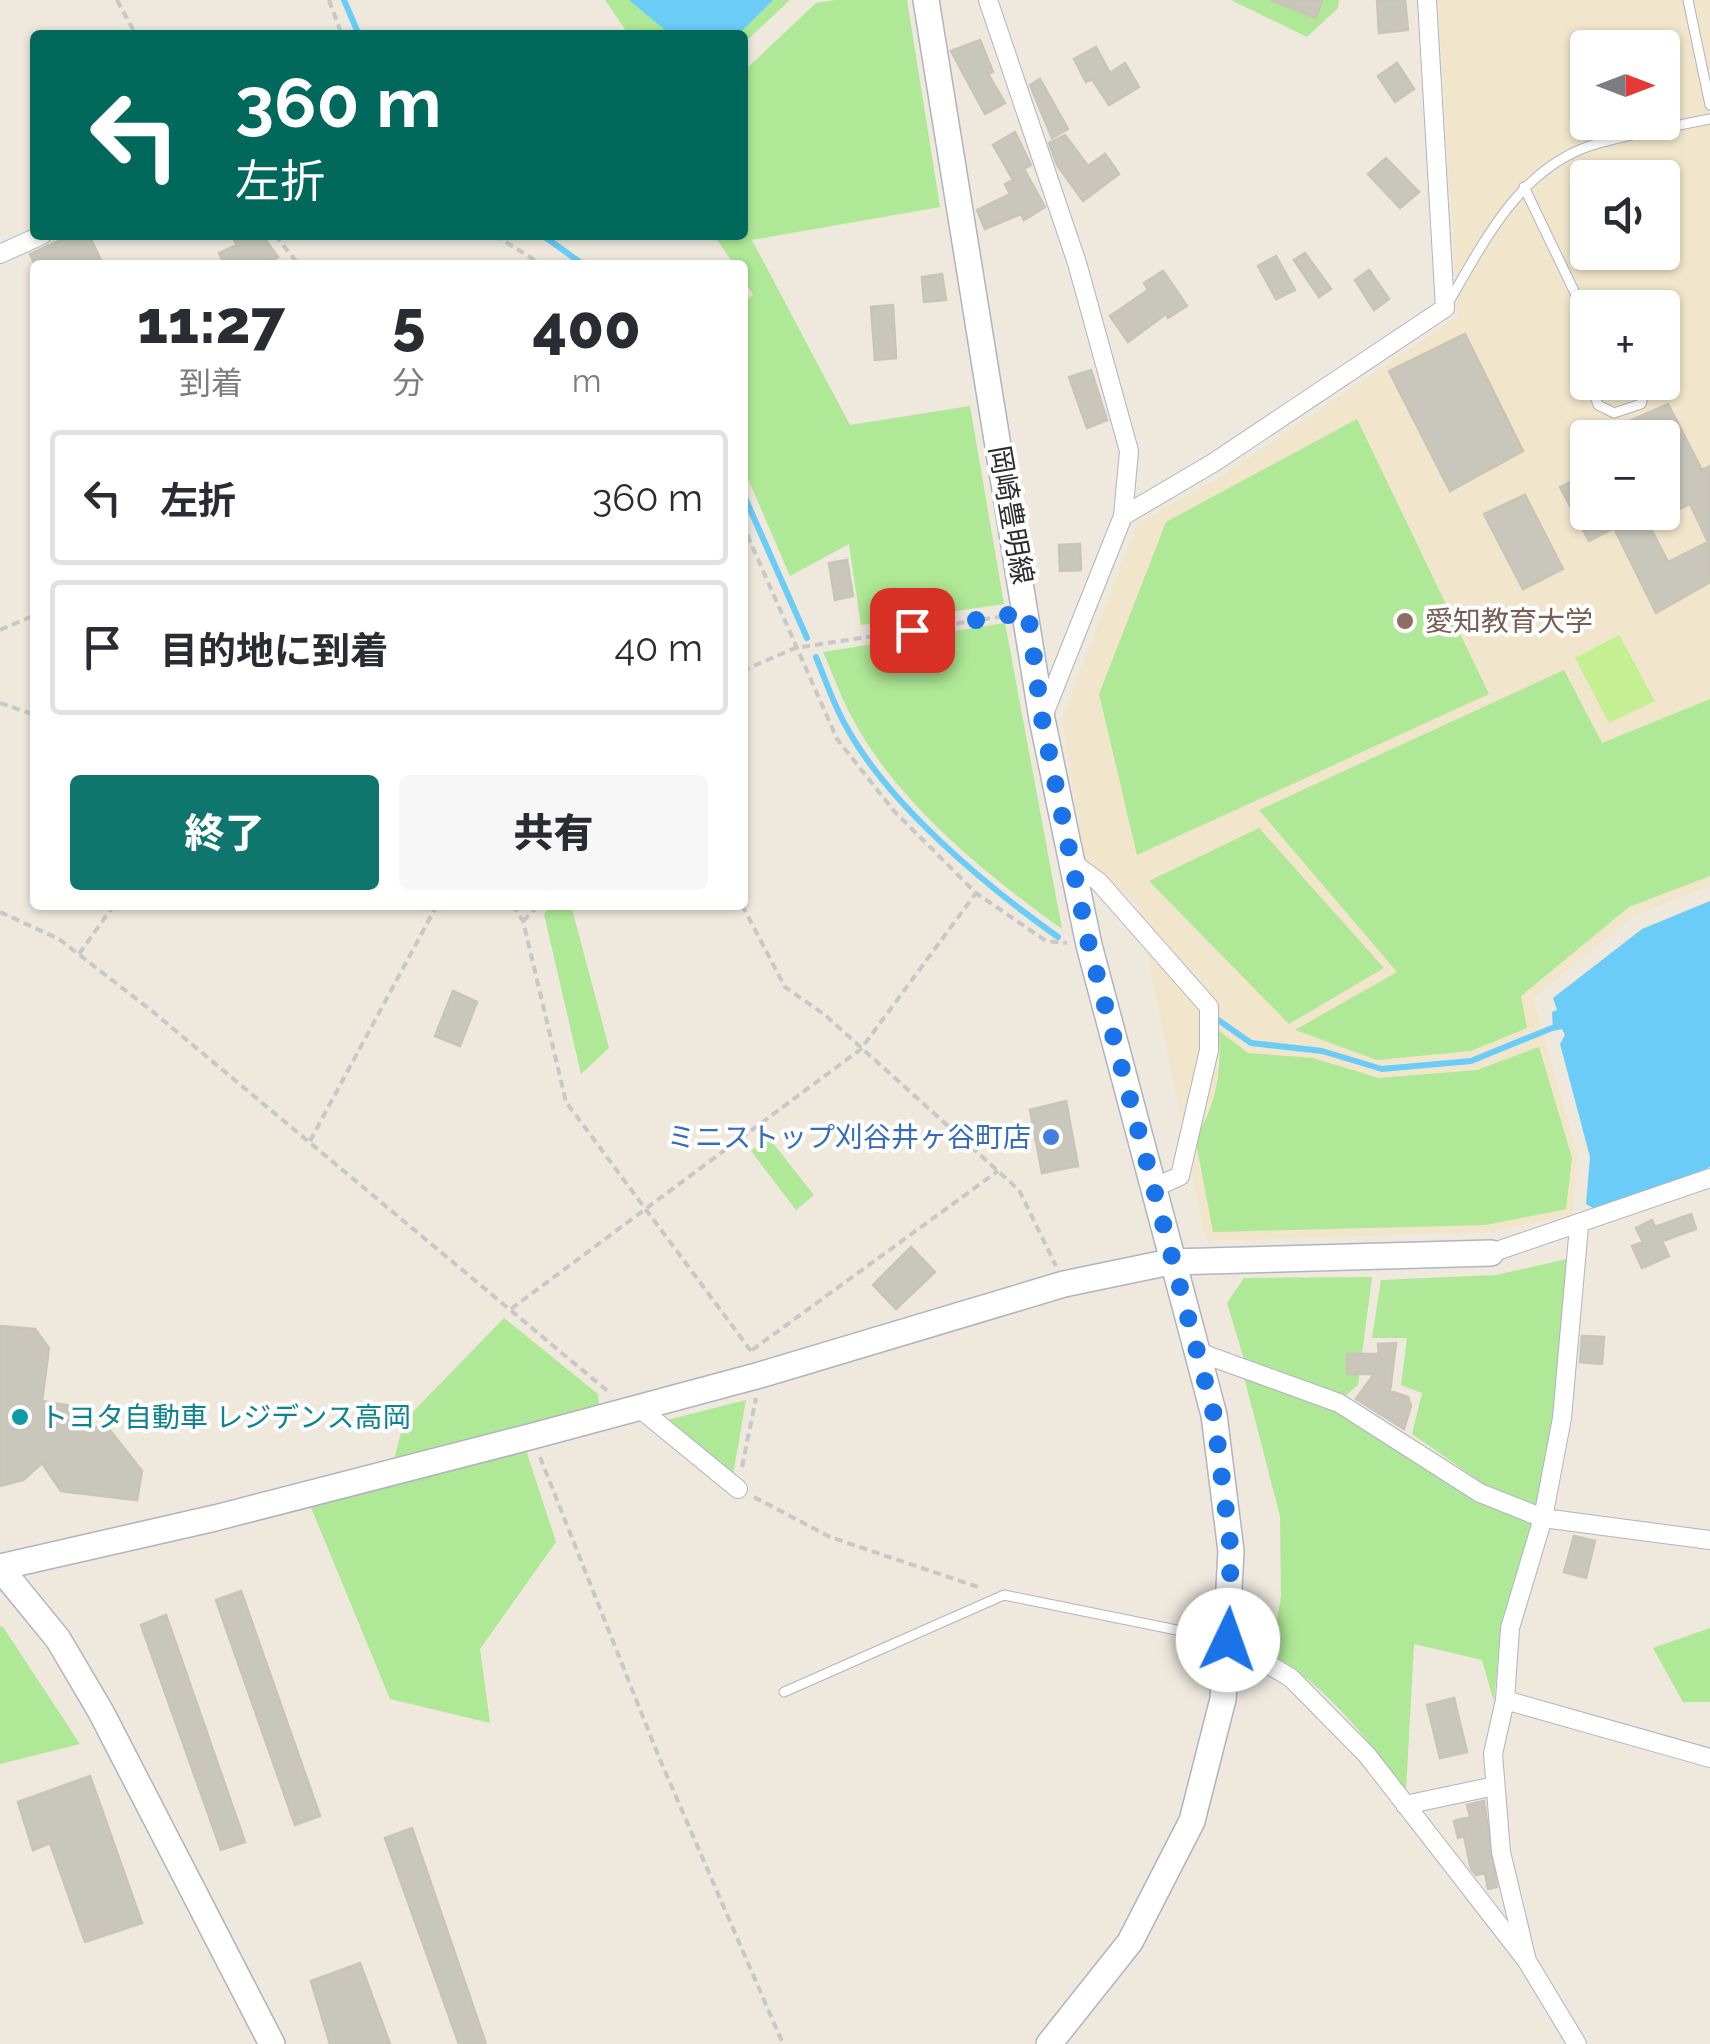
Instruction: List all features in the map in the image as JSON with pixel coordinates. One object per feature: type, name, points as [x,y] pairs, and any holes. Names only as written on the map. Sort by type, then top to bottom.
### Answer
[{"type":"main road","name":"岡崎豊明線","points":[[926,0],[1028,612],[1042,719],[1089,945],[1170,1262],[1198,1352],[1225,1492],[1231,1551],[1228,1640],[1217,1735],[1178,1854],[1130,1942],[1049,2044]]},
{"type":"main road","points":[[272,2044],[101,1712],[58,1638],[0,1567],[215,1518],[532,1436],[629,1409],[756,1362],[1064,1284],[1170,1262],[1491,1253]]},
{"type":"street","points":[[988,0],[1077,262],[1129,450],[1124,516],[1042,719]]},
{"type":"street","points":[[1124,516],[1213,464],[1445,308],[1427,0]]},
{"type":"street","points":[[0,254],[31,240]]},
{"type":"street","points":[[1073,863],[1099,882],[1208,1007],[1208,1050],[1180,1176],[1151,1189]]},
{"type":"street","points":[[1491,1253],[1710,1178]]},
{"type":"street","points":[[1526,1961],[1501,1852],[1493,1754],[1505,1700],[1510,1628],[1543,1518],[1562,1418],[1579,1226]]},
{"type":"street","points":[[1198,1352],[1340,1404],[1480,1494],[1543,1518],[1710,1540]]},
{"type":"street","points":[[629,1409],[738,1489]]},
{"type":"street","points":[[1228,1640],[1291,1678],[1367,1755],[1526,1961],[1577,2044]]},
{"type":"street","points":[[1505,1700],[1710,1758]]},
{"type":"street","points":[[1405,1805],[1496,1786]]},
{"type":"lane","points":[[1688,0],[1710,105]]},
{"type":"lane","points":[[1445,308],[1500,217],[1524,188],[1592,145],[1710,119]]},
{"type":"lane","points":[[1524,188],[1573,290]]},
{"type":"lane","points":[[1597,400],[1624,413],[1641,400]]},
{"type":"lane","points":[[784,1692],[1004,1595],[1228,1640]]},
{"type":"path","points":[[117,0],[133,30]]},
{"type":"path","points":[[329,0],[340,30]]},
{"type":"path","points":[[279,240],[295,260]]},
{"type":"path","points":[[502,240],[534,260]]},
{"type":"path","points":[[748,537],[836,739],[894,811],[976,893],[1046,941],[1089,945]]},
{"type":"path","points":[[748,668],[796,648],[1028,612]]},
{"type":"path","points":[[0,630],[30,616]]},
{"type":"path","points":[[0,703],[30,713]]},
{"type":"path","points":[[511,1309],[648,1212],[861,1050],[976,893]]},
{"type":"path","points":[[79,955],[110,910]]},
{"type":"path","points":[[310,1141],[434,910]]},
{"type":"path","points":[[517,910],[523,922],[566,1102],[756,1362]]},
{"type":"path","points":[[523,922],[534,910]]},
{"type":"path","points":[[745,910],[785,987],[825,1015],[1019,1190],[1064,1284]]},
{"type":"path","points":[[0,912],[58,938],[310,1141],[629,1409]]},
{"type":"path","points":[[998,1170],[756,1362],[738,1489],[830,1538],[1004,1595]]},
{"type":"path","points":[[532,1436],[658,1756],[783,2044]]},
{"type":"shaded area","name":"愛知教育大学","points":[[1438,0],[1710,0],[1710,886],[1634,915],[1533,998],[1578,1157],[1572,1215],[1488,1232],[1206,1241],[1137,905],[1085,858],[1062,718],[1137,524],[1224,475],[1458,316]]},
{"type":"green space","points":[[605,0],[790,0],[748,39],[748,30],[626,30]]},
{"type":"green space","points":[[907,0],[940,207],[752,240],[850,425],[970,406],[1004,604],[861,625],[849,544],[790,576],[748,479],[748,300],[753,295],[748,286],[748,260],[731,260],[717,240],[748,240],[748,67],[816,3]]},
{"type":"green space","points":[[1231,0],[1339,0],[1338,8],[1307,37]]},
{"type":"green space","points":[[1357,419],[1489,694],[1137,855],[1099,694],[1166,522]]},
{"type":"green space","points":[[1005,623],[1062,929],[976,862],[896,782],[855,723],[823,652]]},
{"type":"green space","points":[[1619,635],[1655,701],[1609,723],[1575,658]]},
{"type":"green space","points":[[1564,670],[1602,743],[1710,699],[1710,876],[1629,907],[1521,996],[1527,1028],[1471,1051],[1377,1060],[1295,1030],[1397,972],[1259,810]]},
{"type":"green space","points":[[1259,828],[1384,968],[1289,1024],[1149,881]]},
{"type":"green space","points":[[548,910],[572,910],[609,1048],[581,1074],[544,914]]},
{"type":"green space","points":[[1218,1030],[1248,1053],[1313,1058],[1379,1078],[1477,1070],[1539,1047],[1572,1158],[1566,1209],[1486,1225],[1213,1232],[1195,1137],[1216,1086]]},
{"type":"green space","points":[[768,1137],[814,1195],[796,1210],[751,1151]]},
{"type":"green space","points":[[1567,1259],[1554,1413],[1536,1505],[1485,1485],[1412,1434],[1422,1393],[1401,1385],[1407,1338],[1372,1338],[1381,1280],[1496,1275]]},
{"type":"green space","points":[[1372,1277],[1358,1385],[1344,1397],[1244,1359],[1227,1303],[1244,1278]]},
{"type":"green space","points":[[504,1318],[598,1394],[599,1405],[394,1460],[404,1421]]},
{"type":"green space","points":[[1244,1377],[1338,1413],[1474,1501],[1532,1522],[1501,1627],[1494,1702],[1482,1660],[1414,1644],[1406,1791],[1328,1698],[1271,1654],[1281,1597],[1280,1516]]},
{"type":"green space","points":[[746,1400],[733,1475],[667,1420]]},
{"type":"green space","points":[[525,1447],[556,1542],[480,1649],[490,1723],[390,1699],[310,1505]]},
{"type":"green space","points":[[0,1626],[3,1627],[80,1744],[0,1764]]},
{"type":"green space","points":[[1710,1628],[1710,1702],[1683,1702],[1653,1648]]},
{"type":"water","points":[[629,0],[773,0],[743,30],[665,30]]},
{"type":"water","points":[[1710,901],[1710,1167],[1600,1212],[1586,1204],[1590,1157],[1560,1044],[1565,1035],[1562,1029],[1553,1031],[1552,1012],[1557,1010],[1553,998],[1642,929]]},
{"type":"building","points":[[1271,0],[1322,0],[1316,18]]},
{"type":"building","points":[[1377,0],[1405,0],[1408,30],[1379,33]]},
{"type":"building","points":[[980,40],[993,72],[988,74],[1005,103],[985,114],[951,51]]},
{"type":"building","points":[[1096,47],[1110,73],[1125,63],[1139,87],[1109,105],[1092,79],[1086,82],[1074,59]]},
{"type":"building","points":[[1397,63],[1414,89],[1395,102],[1378,76]]},
{"type":"building","points":[[1040,79],[1068,129],[1052,138],[1030,85]]},
{"type":"building","points":[[1015,132],[1031,165],[1024,169],[1045,207],[1024,220],[1021,214],[985,229],[977,210],[1010,194],[1005,184],[1013,180],[993,145]]},
{"type":"building","points":[[1065,135],[1088,166],[1105,154],[1119,174],[1083,201],[1057,165],[1049,143]]},
{"type":"building","points":[[1386,158],[1419,192],[1400,208],[1368,174]]},
{"type":"building","points":[[61,240],[91,240],[101,260],[33,260],[30,254]]},
{"type":"building","points":[[234,240],[266,240],[278,257],[222,260],[219,253],[237,245]]},
{"type":"building","points":[[1305,253],[1331,289],[1319,297],[1294,260]]},
{"type":"building","points":[[1276,256],[1295,290],[1276,299],[1258,266]]},
{"type":"building","points":[[1369,270],[1389,299],[1374,310],[1355,280]]},
{"type":"building","points":[[1163,271],[1187,306],[1168,318],[1166,314],[1128,342],[1110,316],[1148,290],[1144,283]]},
{"type":"building","points":[[942,274],[946,300],[924,302],[922,277]]},
{"type":"building","points":[[893,305],[896,358],[875,360],[871,307]]},
{"type":"building","points":[[1465,334],[1523,451],[1450,491],[1389,371]]},
{"type":"building","points":[[1091,370],[1107,420],[1087,428],[1069,377]]},
{"type":"building","points":[[1668,404],[1676,420],[1632,420]]},
{"type":"building","points":[[1680,427],[1702,470],[1710,466],[1710,582],[1656,613],[1615,530],[1652,530],[1668,562],[1708,542],[1690,504],[1680,509]]},
{"type":"building","points":[[1570,482],[1570,506],[1560,487]]},
{"type":"building","points":[[1525,495],[1563,569],[1523,589],[1484,514]]},
{"type":"building","points":[[1583,530],[1610,530],[1589,541]]},
{"type":"building","points":[[1080,544],[1081,570],[1060,571],[1059,545]]},
{"type":"building","points":[[847,560],[853,596],[835,600],[829,563]]},
{"type":"building","points":[[453,991],[477,1002],[460,1046],[435,1036]]},
{"type":"building","points":[[1066,1101],[1078,1166],[1042,1173],[1030,1110]]},
{"type":"building","points":[[1691,1214],[1696,1229],[1662,1241],[1669,1256],[1642,1268],[1632,1246],[1643,1242],[1636,1228],[1652,1220],[1655,1227]]},
{"type":"building","points":[[911,1247],[935,1272],[896,1309],[873,1285]]},
{"type":"building","name":"トヨタ自動車 レジデンス高岡","points":[[0,1326],[35,1329],[49,1348],[42,1401],[82,1408],[95,1427],[109,1429],[142,1471],[137,1500],[61,1491],[42,1463],[23,1480],[0,1486]]},
{"type":"building","points":[[1582,1336],[1604,1337],[1602,1364],[1580,1362]]},
{"type":"building","points":[[1396,1343],[1390,1391],[1408,1397],[1411,1406],[1404,1429],[1356,1399],[1374,1374],[1347,1374],[1347,1354],[1379,1354],[1378,1344]]},
{"type":"building","points":[[1574,1536],[1595,1541],[1586,1578],[1564,1572]]},
{"type":"building","points":[[241,1591],[320,1816],[295,1825],[216,1600]]},
{"type":"building","points":[[166,1615],[245,1842],[221,1850],[141,1625]]},
{"type":"building","points":[[1454,1698],[1467,1752],[1440,1758],[1427,1705]]},
{"type":"building","points":[[90,1776],[142,1923],[85,1942],[50,1843],[33,1850],[18,1802]]},
{"type":"building","points":[[1484,1801],[1497,1887],[1488,1889],[1485,1873],[1476,1875],[1471,1869],[1464,1836],[1458,1838],[1454,1821],[1470,1817],[1467,1805]]},
{"type":"building","points":[[412,1828],[486,2044],[459,2044],[385,1838]]},
{"type":"building","points":[[360,1963],[390,2044],[330,2044],[311,1981]]},
{"type":"waterway","points":[[344,0],[357,30]]},
{"type":"waterway","points":[[549,240],[577,260]]},
{"type":"waterway","points":[[748,505],[807,638]]},
{"type":"waterway","points":[[816,657],[847,728],[888,786],[971,869],[1058,937]]},
{"type":"waterway","points":[[1214,1017],[1251,1043],[1322,1051],[1382,1069],[1471,1061],[1552,1028]]},
{"type":"place","name":"愛知教育大学","points":[[1405,621]]},
{"type":"place","name":"ミニストップ刈谷井ヶ谷町店","points":[[1051,1137]]},
{"type":"place","name":"トヨタ自動車 レジデンス高岡","points":[[20,1417]]},
{"type":"route","points":[[912,630],[1028,612],[1042,719],[1089,945],[1170,1262],[1214,1415],[1231,1551],[1228,1640]]}]
